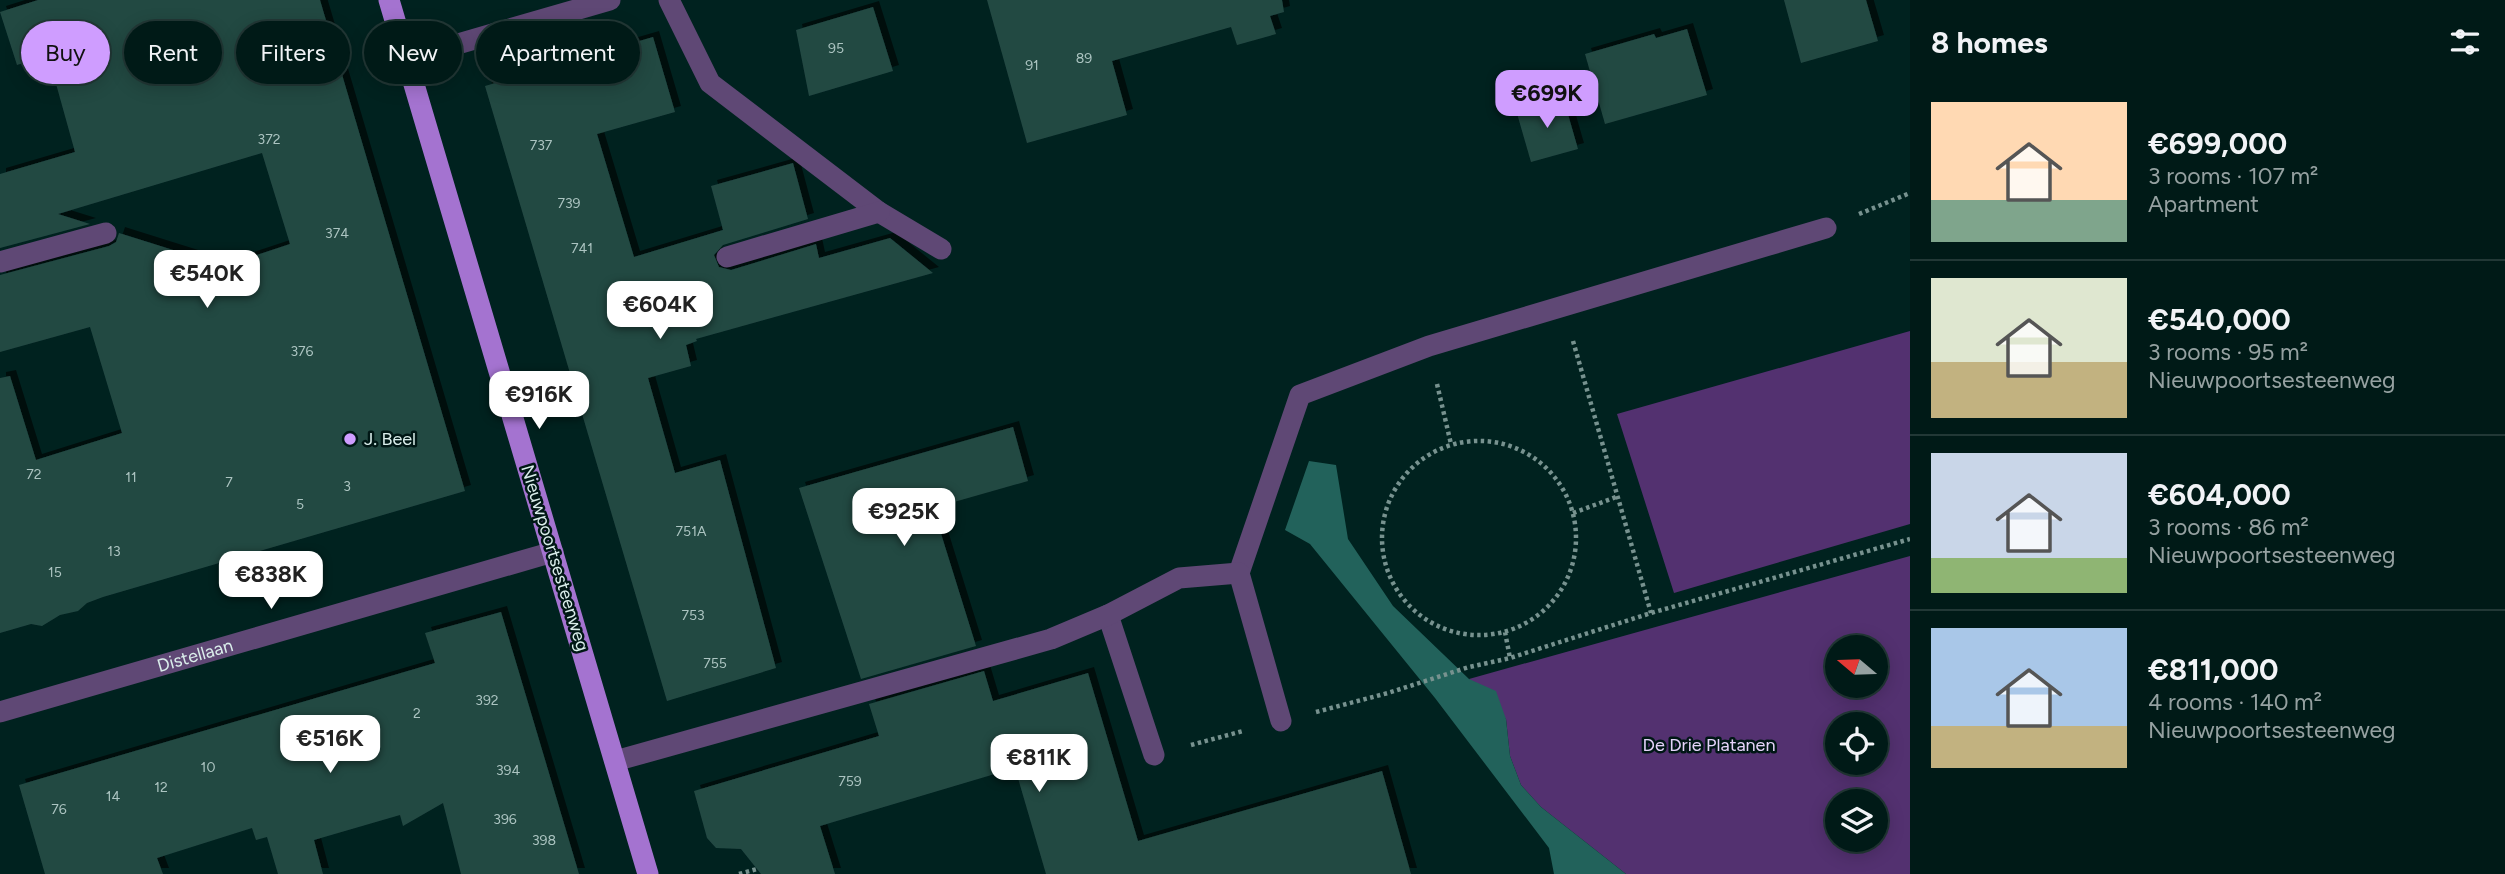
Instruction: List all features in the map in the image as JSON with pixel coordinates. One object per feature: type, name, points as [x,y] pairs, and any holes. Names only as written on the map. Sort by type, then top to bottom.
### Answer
[{"type":"main road","name":"Nieuwpoortsesteenweg","points":[[389,0],[395,21]]},
{"type":"main road","name":"Nieuwpoortsesteenweg","points":[[413,84],[648,874]]},
{"type":"street","points":[[462,43],[610,0]]},
{"type":"street","points":[[669,0],[710,83],[879,212],[941,249]]},
{"type":"street","points":[[727,257],[879,212]]},
{"type":"street","points":[[1281,721],[1239,573],[1300,395],[1429,345],[1826,228]]},
{"type":"street","points":[[0,262],[106,233]]},
{"type":"street","name":"Distellaan","points":[[0,712],[553,552]]},
{"type":"street","points":[[615,761],[1051,639],[1108,615],[1179,578],[1239,573]]},
{"type":"street","points":[[1108,615],[1154,755]]},
{"type":"path","points":[[1826,228],[1910,193]]},
{"type":"path","points":[[1562,307],[1651,613]]},
{"type":"path","points":[[1429,345],[1451,444]]},
{"type":"path","points":[[1480,440],[1510,445],[1538,460],[1551,472],[1565,492],[1573,513],[1576,538],[1571,569],[1564,586],[1537,616],[1505,632],[1485,635],[1455,633],[1427,621],[1404,601],[1388,574],[1381,544],[1385,513],[1395,487],[1420,460],[1451,444],[1480,440]]},
{"type":"path","points":[[1573,513],[1619,496]]},
{"type":"path","points":[[1388,693],[1651,613],[1910,540]]},
{"type":"path","points":[[1505,632],[1510,658]]},
{"type":"path","points":[[739,874],[757,869]]},
{"type":"green space","points":[[1910,331],[1910,524],[1674,593],[1617,414]]},
{"type":"green space","name":"De Drie Platanen","points":[[1910,556],[1910,874],[1626,874],[1541,807],[1521,785],[1510,756],[1506,719],[1469,679]]},
{"type":"shaded area","points":[[1309,461],[1336,465],[1348,539],[1393,606],[1469,679],[1496,691],[1506,719],[1510,756],[1521,785],[1541,807],[1626,874],[1554,874],[1549,848],[1435,698],[1310,544],[1285,530]]},
{"type":"building","points":[[38,0],[320,0],[326,21],[236,21],[236,84],[345,84],[465,491],[103,597],[87,603],[78,611],[60,615],[42,626],[31,624],[0,633],[0,378],[10,376],[36,460],[122,433],[90,327],[0,352],[0,275],[109,246],[116,242],[119,233],[224,266],[290,244],[262,153],[58,214],[90,224],[0,248],[0,174],[75,152],[56,84],[110,84],[110,21],[21,21],[21,64],[17,65],[0,12]]},
{"type":"building","points":[[987,0],[1282,0],[1284,12],[1270,16],[1276,34],[1237,45],[1231,27],[1112,61],[1127,115],[1027,143]]},
{"type":"building","points":[[1784,0],[1866,0],[1878,41],[1801,63]]},
{"type":"building","points":[[873,7],[893,71],[809,96],[796,30]]},
{"type":"building","points":[[1687,29],[1707,95],[1605,124],[1585,54],[1654,34],[1656,38]]},
{"type":"building","points":[[653,37],[675,112],[597,134],[634,257],[723,230],[711,186],[793,163],[808,219],[723,245],[714,255],[719,267],[731,270],[816,244],[819,258],[890,238],[933,273],[696,339],[697,341],[686,345],[691,366],[648,378],[675,473],[720,460],[776,668],[667,701],[485,86],[640,84],[640,41]]},
{"type":"building","points":[[1563,97],[1578,149],[1531,162],[1516,110]]},
{"type":"building","points":[[1013,427],[1028,481],[933,508],[976,646],[861,679],[799,488]]},
{"type":"building","points":[[501,612],[579,874],[461,874],[443,803],[403,826],[400,815],[314,840],[323,874],[278,874],[267,837],[256,840],[252,828],[157,858],[163,874],[45,874],[19,785],[435,663],[425,633]]},
{"type":"building","points":[[984,671],[993,701],[1088,673],[1138,841],[1382,771],[1411,874],[1046,874],[1015,768],[820,826],[835,874],[761,874],[741,849],[716,848],[707,838],[694,791],[879,736],[869,704]]},
{"type":"place","name":"J. Beel","points":[[350,439]]}]
